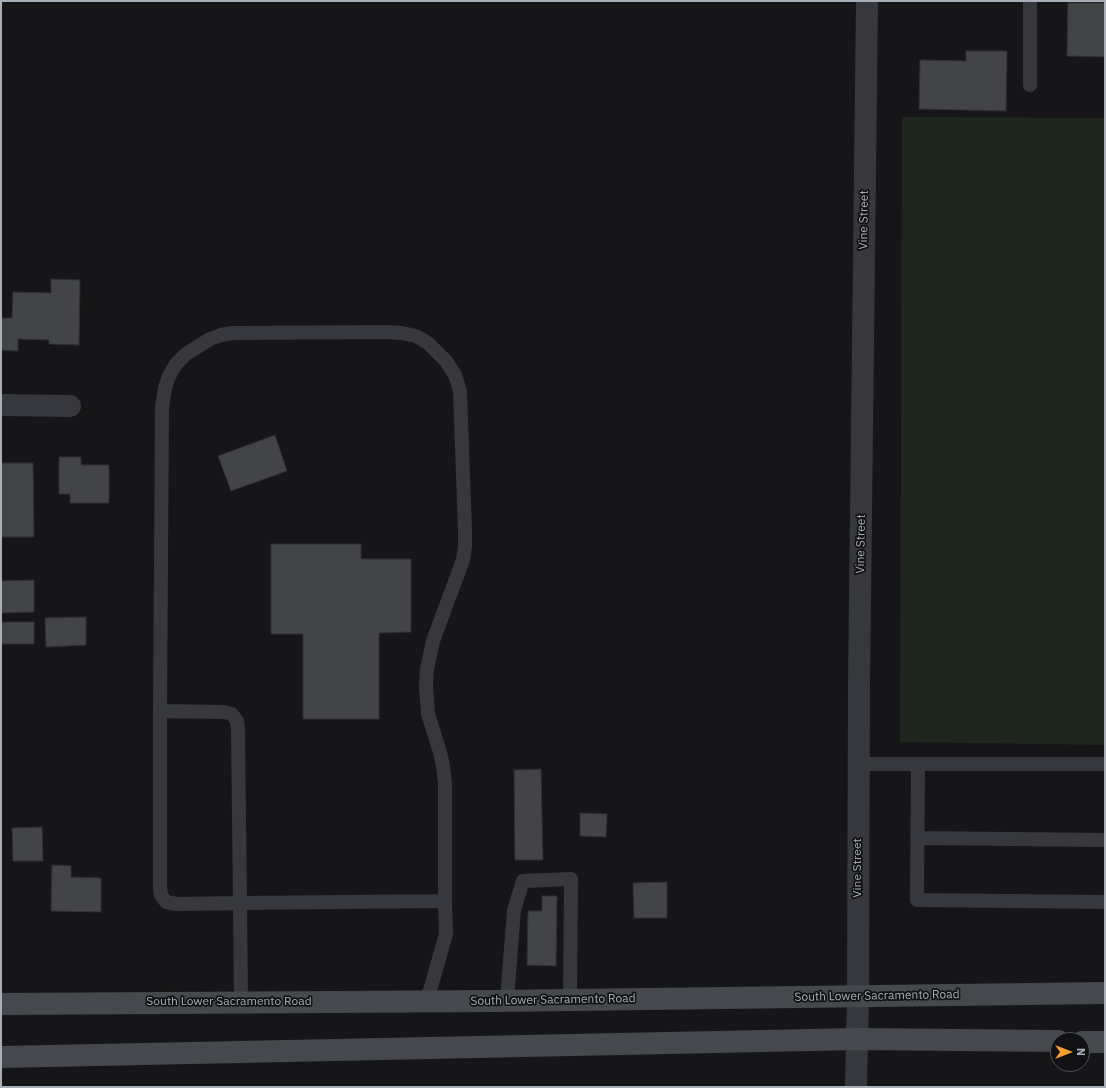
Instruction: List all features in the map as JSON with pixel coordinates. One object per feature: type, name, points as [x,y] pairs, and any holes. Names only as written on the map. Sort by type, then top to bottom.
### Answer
[{"type":"main road","name":"South Lower Sacramento Road","points":[[1,1004],[427,1001],[1105,993]]},
{"type":"main road","points":[[1,1057],[858,1039],[1050,1041]]},
{"type":"main road","points":[[1090,1042],[1105,1042]]},
{"type":"street","name":"Vine Street","points":[[856,1087],[858,1039],[859,764],[867,1]]},
{"type":"street","points":[[1,405],[70,406]]},
{"type":"lane","points":[[1030,1],[1030,85]]},
{"type":"lane","points":[[427,1001],[446,934],[444,778],[440,752],[428,714],[426,686],[427,669],[433,641],[463,560],[465,547],[460,391],[455,375],[446,360],[428,343],[416,336],[402,333],[232,333],[210,339],[186,354],[176,364],[169,376],[165,388],[162,408],[160,711],[161,895],[166,902],[177,904],[445,902]]},
{"type":"lane","points":[[160,711],[224,712],[232,714],[237,721],[241,1002]]},
{"type":"lane","points":[[859,764],[1105,764]]},
{"type":"lane","points":[[918,764],[917,900],[1105,902]]},
{"type":"lane","points":[[918,838],[1105,840]]},
{"type":"lane","points":[[507,1000],[514,910],[523,881],[571,879],[570,999]]},
{"type":"shaded area","points":[[902,117],[1105,118],[1105,745],[900,742]]},
{"type":"building","points":[[1068,3],[1105,3],[1105,57],[1067,56]]},
{"type":"building","points":[[966,51],[1007,51],[1006,111],[919,109],[920,60],[966,61]]},
{"type":"building","points":[[51,279],[80,280],[79,345],[49,344],[49,340],[18,339],[18,351],[1,350],[1,318],[12,318],[13,292],[51,293]]},
{"type":"building","points":[[275,435],[287,471],[231,491],[218,456]]},
{"type":"building","points":[[59,457],[81,457],[81,465],[109,465],[109,503],[70,503],[70,494],[59,494]]},
{"type":"building","points":[[1,463],[33,463],[34,537],[1,537]]},
{"type":"building","points":[[271,544],[361,544],[361,559],[411,559],[411,632],[379,633],[379,719],[303,719],[303,634],[271,634]]},
{"type":"building","points":[[34,580],[34,612],[1,613],[1,581]]},
{"type":"building","points":[[86,617],[86,645],[46,647],[45,618]]},
{"type":"building","points":[[1,622],[34,622],[34,644],[1,644]]},
{"type":"building","points":[[541,769],[543,860],[515,860],[514,770]]},
{"type":"building","points":[[580,813],[607,814],[606,837],[580,836]]},
{"type":"building","points":[[42,827],[43,861],[13,861],[12,828]]},
{"type":"building","points":[[52,865],[71,866],[71,877],[101,878],[101,912],[51,911]]},
{"type":"building","points":[[667,882],[667,918],[634,918],[633,883]]},
{"type":"building","points":[[542,896],[557,896],[556,966],[527,965],[528,911],[542,911]]}]
